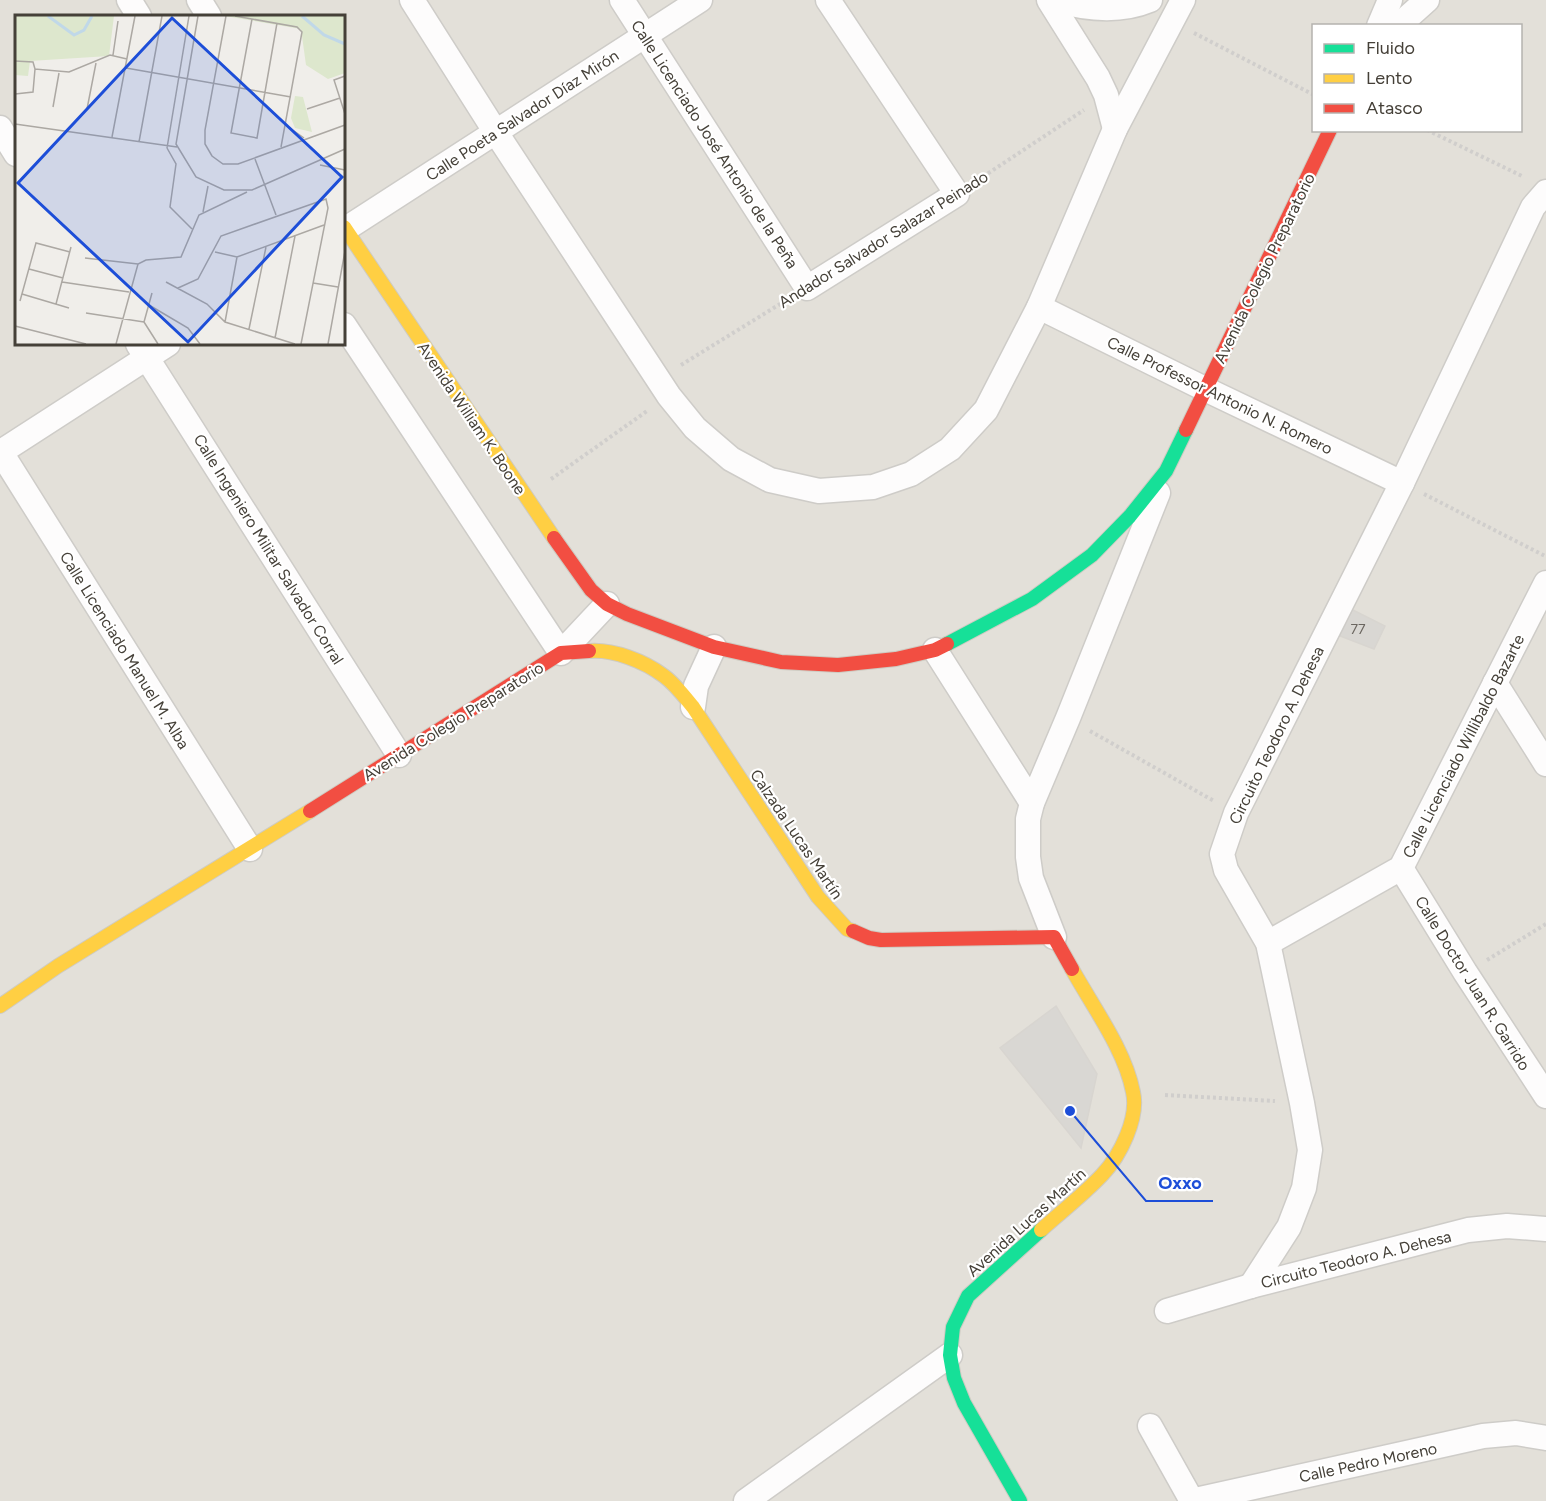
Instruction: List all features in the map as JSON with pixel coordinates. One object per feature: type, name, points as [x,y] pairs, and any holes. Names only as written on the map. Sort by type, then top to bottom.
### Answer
[{"type":"street","points":[[129,0],[138,15]]},
{"type":"street","points":[[199,0],[208,15]]},
{"type":"street","points":[[412,0],[663,388],[695,428],[731,459],[770,480],[819,491],[873,487],[911,474],[951,449],[986,410],[1039,307],[1114,129],[1183,0]]},
{"type":"street","name":"Calle Licenciado José Antonio de la Peña","points":[[622,0],[807,288]]},
{"type":"street","name":"Calle Poeta Salvador Díaz Mirón","points":[[345,227],[700,0]]},
{"type":"street","points":[[828,0],[957,194]]},
{"type":"street","points":[[1049,0],[1098,78],[1106,95],[1114,129]]},
{"type":"street","points":[[1055,0],[1079,7],[1110,9],[1142,4],[1150,0]]},
{"type":"street","points":[[1380,24],[1390,0]]},
{"type":"street","points":[[1400,24],[1427,0]]},
{"type":"street","points":[[0,128],[15,152]]},
{"type":"street","name":"Avenida Colegio Preparatorio","points":[[1054,937],[1031,879],[1028,857],[1028,819],[1032,803],[1166,471],[1329,132]]},
{"type":"street","name":"Circuito Teodoro A. Dehesa","points":[[1251,1286],[1289,1227],[1304,1188],[1310,1150],[1268,943],[1226,870],[1222,854],[1236,813],[1402,483],[1533,207],[1546,192]]},
{"type":"street","name":"Andador Salvador Salazar Peinado","points":[[807,288],[957,194]]},
{"type":"street","name":"Avenida William K. Boone","points":[[345,229],[525,497],[591,590],[607,604]]},
{"type":"street","name":"Calle Professor Antonio N. Romero","points":[[1039,307],[1402,483]]},
{"type":"street","points":[[345,327],[561,653]]},
{"type":"street","points":[[1,451],[142,350],[164,345]]},
{"type":"street","name":"Calle Ingeniero Militar Salvador Corral","points":[[142,350],[399,755]]},
{"type":"street","name":"Calle Licenciado Manuel M. Alba","points":[[1,451],[250,849]]},
{"type":"street","name":"Avenida Colegio Preparatorio","points":[[0,1006],[58,966],[250,849],[561,653],[607,604],[714,646],[781,662],[838,665],[896,659],[935,650],[1032,599],[1092,555],[1130,516],[1166,471]]},
{"type":"street","name":"Calle Licenciado Willibaldo Bazarte","points":[[1268,943],[1401,868],[1546,583]]},
{"type":"street","points":[[693,707],[696,686],[714,646]]},
{"type":"street","name":"Calzada Lucas Martín","points":[[561,653],[601,650],[630,658],[663,675],[679,690],[693,707],[818,897],[847,928],[869,938],[881,940],[1054,937]]},
{"type":"street","points":[[935,650],[1032,803]]},
{"type":"street","points":[[1496,683],[1546,764]]},
{"type":"street","name":"Calle Doctor Juan R. Garrido","points":[[1401,868],[1465,972],[1546,1096]]},
{"type":"street","name":"Avenida Lucas Martín","points":[[1020,1501],[964,1403],[954,1378],[950,1355],[953,1327],[968,1296],[1103,1174],[1121,1149],[1131,1122],[1134,1094],[1124,1061],[1054,937]]},
{"type":"street","name":"Circuito Teodoro A. Dehesa","points":[[1251,1286],[1468,1230],[1507,1226],[1546,1229]]},
{"type":"street","points":[[1167,1311],[1251,1286]]},
{"type":"street","points":[[746,1501],[950,1355]]},
{"type":"street","points":[[1150,1426],[1192,1501]]},
{"type":"street","name":"Calle Pedro Moreno","points":[[1192,1501],[1483,1436],[1516,1433],[1546,1438]]},
{"type":"path","points":[[1172,21],[1312,94]]},
{"type":"path","name":"Andador Salvador Salazar Peinado","points":[[957,194],[1106,95]]},
{"type":"path","points":[[1431,132],[1526,178]]},
{"type":"path","name":"Andador Salvador Salazar Peinado","points":[[525,497],[663,388],[807,288]]},
{"type":"path","points":[[1402,483],[1546,557]]},
{"type":"path","points":[[1068,718],[1236,813]]},
{"type":"path","points":[[1465,972],[1546,924]]},
{"type":"path","points":[[1134,1094],[1302,1102]]},
{"type":"shaded area","points":[[0,0],[1546,0],[1546,1501],[0,1501]]},
{"type":"building","points":[[1345,606],[1385,626],[1374,649],[1330,632]]},
{"type":"building","points":[[1056,1006],[1097,1074],[1081,1148],[1000,1048]]},
{"type":"traffic: fast","points":[[947,644],[1032,599],[1092,555],[1130,516],[1166,471],[1186,430]]},
{"type":"traffic: fast","points":[[1020,1501],[964,1403],[954,1378],[950,1355],[953,1327],[968,1296],[1041,1230]]},
{"type":"traffic: slow","points":[[345,228],[554,538]]},
{"type":"traffic: slow","points":[[589,651],[618,654],[638,661],[676,686],[693,707],[818,897],[847,929],[853,931]]},
{"type":"traffic: slow","points":[[0,1006],[58,966],[310,811]]},
{"type":"traffic: slow","points":[[1041,1230],[1087,1190],[1109,1167],[1131,1125],[1133,1113],[1133,1092],[1123,1060],[1072,969]]},
{"type":"traffic: jam","points":[[1186,430],[1329,132]]},
{"type":"traffic: jam","points":[[554,538],[591,590],[607,604],[627,614],[714,647],[781,662],[838,665],[896,659],[935,650],[947,644]]},
{"type":"traffic: jam","points":[[310,811],[561,653],[589,651]]},
{"type":"traffic: jam","points":[[853,931],[881,940],[1054,937],[1072,969]]},
{"type":"place","name":"Oxxo","points":[[1070,1111]]}]
